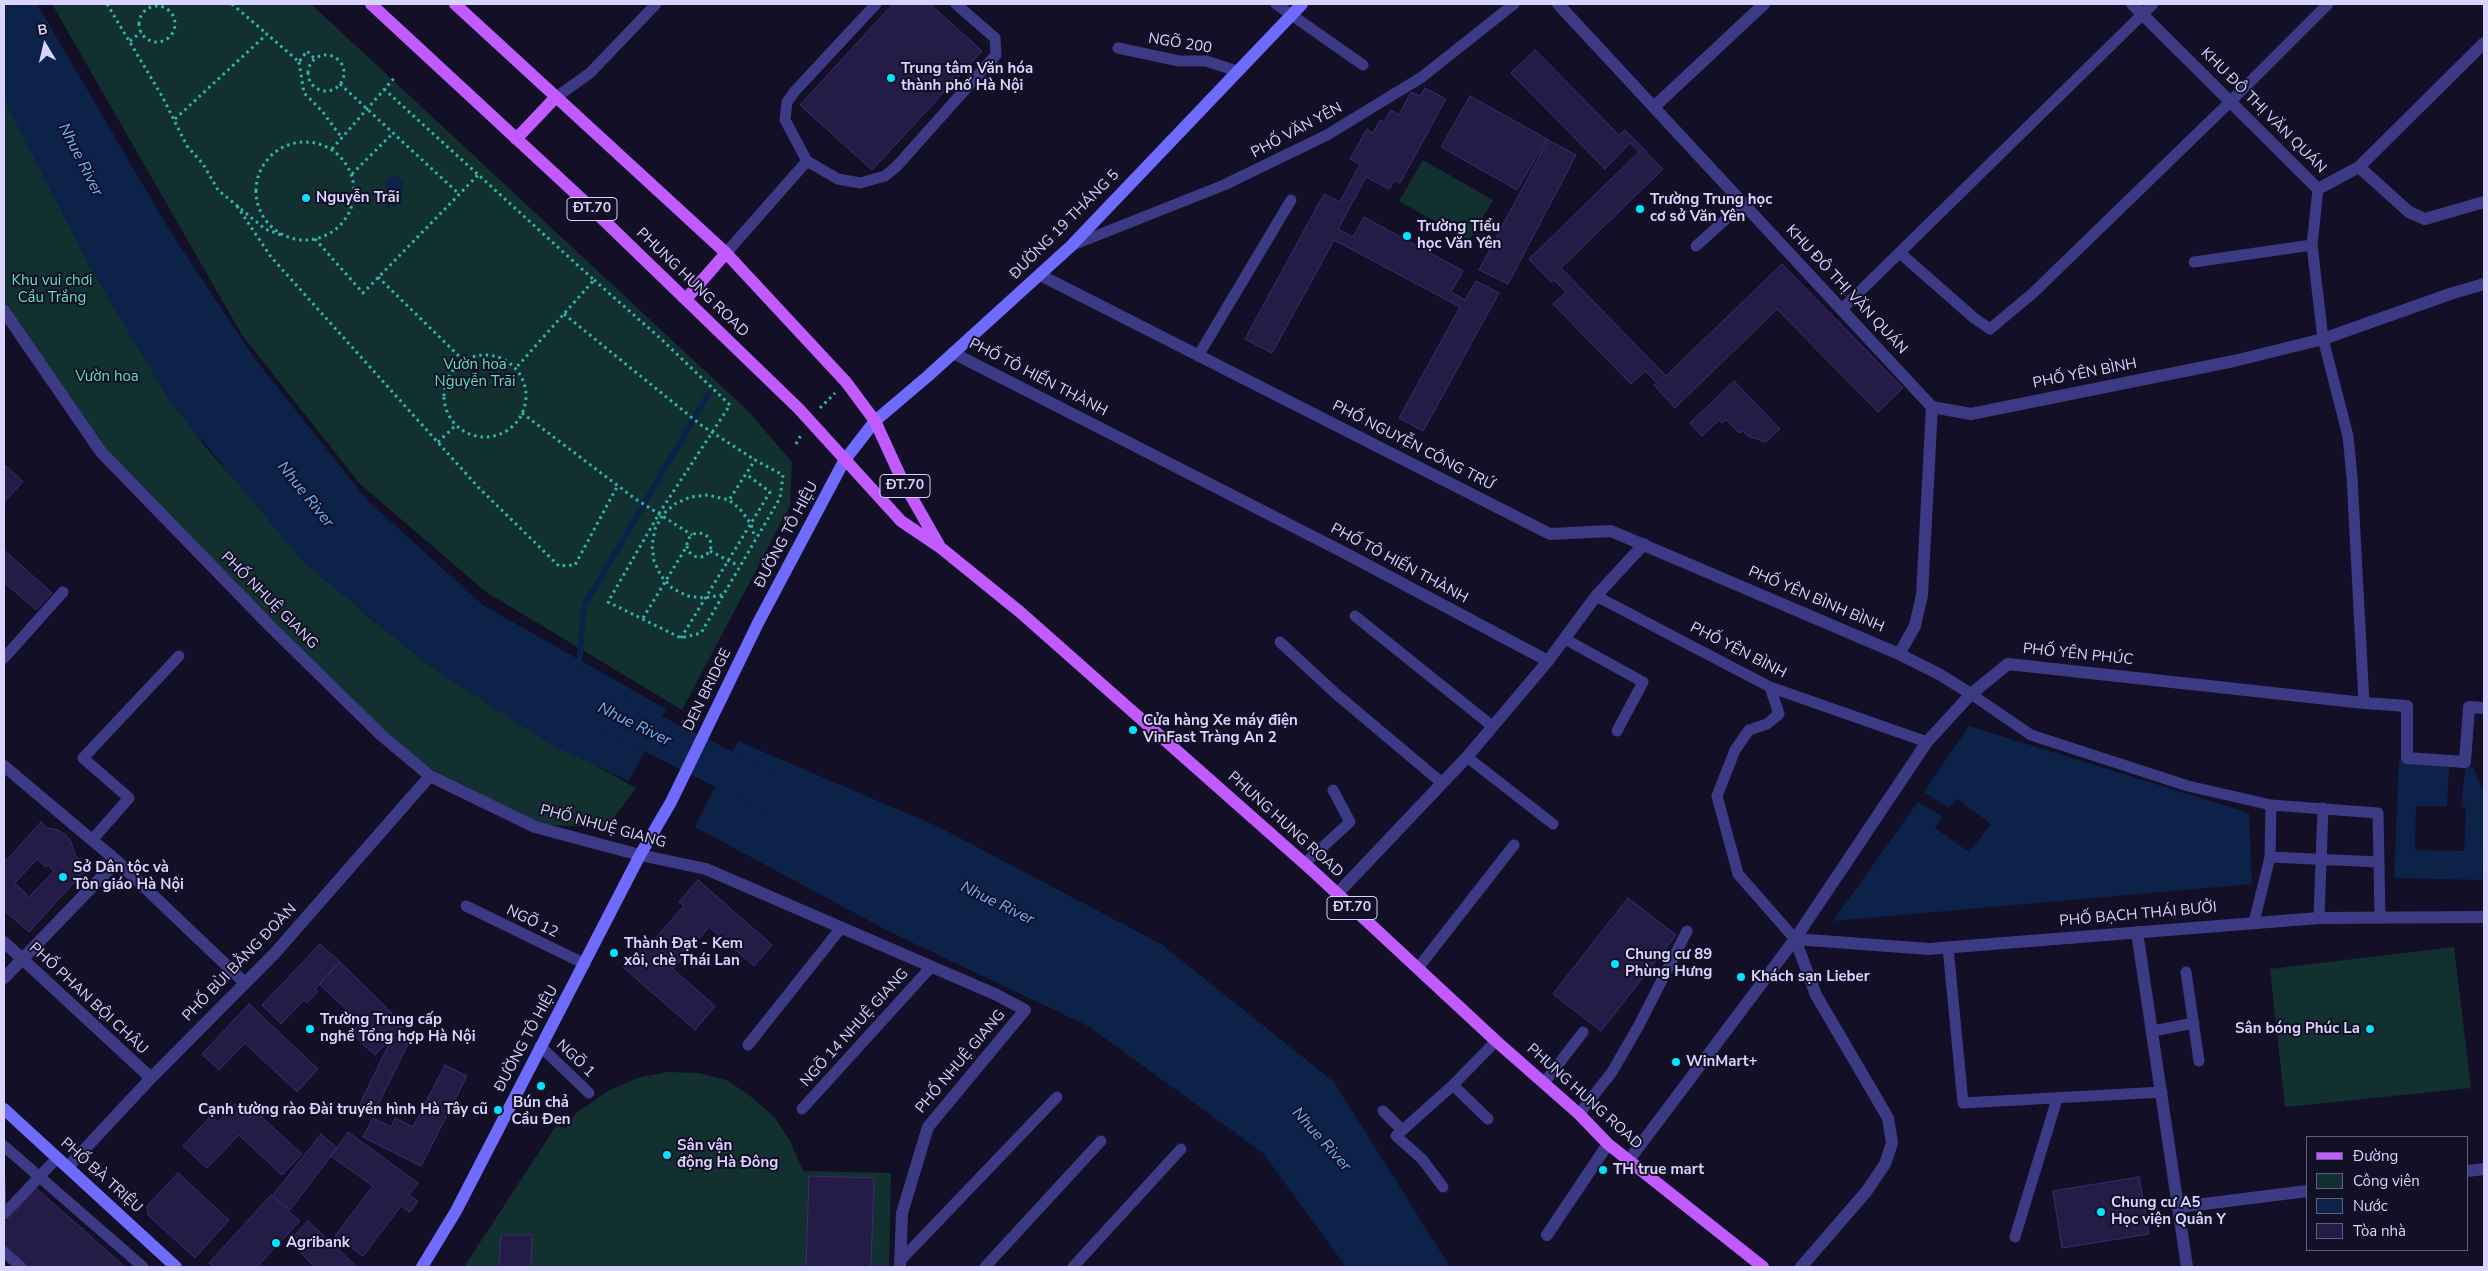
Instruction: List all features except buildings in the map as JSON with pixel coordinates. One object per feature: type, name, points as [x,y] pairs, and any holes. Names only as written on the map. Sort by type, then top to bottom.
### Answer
[{"type":"main road","name":"PHUNG HUNG ROAD","points":[[371,4],[516,138],[799,408],[844,461],[901,521],[941,548],[1027,618],[1305,864],[1496,1041],[1579,1114],[1608,1144],[1758,1265]]},
{"type":"main road","name":"PHUNG HUNG ROAD","points":[[455,4],[555,98],[726,253],[846,382],[875,421],[903,482],[941,548]]},
{"type":"main road","points":[[516,138],[555,98]]},
{"type":"main road","points":[[686,299],[726,253]]},
{"type":"street","name":"ĐƯỜNG 19 THÁNG 5","points":[[844,461],[875,421],[1071,246],[1302,4]]},
{"type":"street","name":"KHU ĐÔ THỊ VĂN QUÁN","points":[[1558,4],[1655,106],[1932,407]]},
{"type":"street","points":[[1655,106],[1764,4]]},
{"type":"street","name":"KHU ĐÔ THỊ VĂN QUÁN","points":[[2132,4],[2318,189],[2359,167],[2484,42]]},
{"type":"street","points":[[2359,167],[2409,212],[2425,219],[2484,202]]},
{"type":"street","name":"PHỐ NGUYỄN CÔNG TRỨ","points":[[1040,275],[1550,534],[1611,531],[1644,544]]},
{"type":"street","name":"PHỐ YÊN BÌNH","points":[[1932,407],[1971,414],[2234,361],[2323,339],[2450,294],[2484,284]]},
{"type":"street","name":"PHỐ NHUỆ GIANG","points":[[4,311],[101,452],[339,694],[381,735],[430,776],[535,827],[640,855],[706,869],[997,995],[1025,1010],[928,1127],[902,1213],[900,1264]]},
{"type":"street","name":"PHỐ TÔ HIẾN THÀNH","points":[[953,353],[1345,553],[1548,661]]},
{"type":"street","points":[[1899,654],[1915,626],[1922,595],[1932,407]]},
{"type":"street","name":"ĐƯỜNG TÔ HIỆU","points":[[758,623],[844,461]]},
{"type":"street","points":[[1337,894],[1466,757],[1548,661],[1596,596],[1644,544]]},
{"type":"street","name":"PHỐ YÊN BÌNH BÌNH","points":[[1644,544],[1899,654],[1939,674],[1971,694]]},
{"type":"street","name":"DEN BRIDGE","points":[[659,825],[758,623]]},
{"type":"street","name":"PHỐ YÊN PHÚC","points":[[1630,1160],[1795,939],[1927,742],[1971,694],[2008,664],[2364,703],[2407,706],[2407,758],[2465,762],[2468,707],[2484,708]]},
{"type":"street","points":[[4,766],[117,860],[246,984]]},
{"type":"street","name":"PHỐ BÙI BẰNG ĐOÀN","points":[[68,1167],[151,1078],[275,954],[430,776]]},
{"type":"street","name":"ĐƯỜNG TÔ HIỆU","points":[[422,1267],[456,1212],[640,855],[659,825]]},
{"type":"street","points":[[4,978],[117,860]]},
{"type":"street","name":"PHỐ BẠCH THÁI BƯỞI","points":[[1795,939],[1929,949],[2319,918],[2380,916],[2484,917]]},
{"type":"street","points":[[2137,932],[2180,1207],[2187,1267]]},
{"type":"street","points":[[1795,939],[1816,995],[1888,1118],[1892,1143],[1885,1164],[1866,1192],[1801,1267]]},
{"type":"street","name":"PHỐ PHAN BỘI CHÂU","points":[[4,942],[21,960],[151,1078]]},
{"type":"street","name":"PHỐ BÀ TRIỆU","points":[[4,1109],[176,1267]]},
{"type":"street","points":[[1547,1235],[1608,1144]]},
{"type":"street","points":[[2468,1171],[2484,1169]]},
{"type":"street","points":[[2180,1207],[2306,1191]]},
{"type":"lane","points":[[555,98],[590,73],[656,4]]},
{"type":"lane","points":[[876,4],[787,102],[785,120],[807,160],[838,180],[860,183],[885,176],[996,55],[996,38],[956,4]]},
{"type":"lane","points":[[1276,4],[1363,65]]},
{"type":"lane","name":"PHỐ VĂN YÊN","points":[[1071,246],[1224,185],[1327,135],[1422,77],[1514,4]]},
{"type":"lane","points":[[1842,309],[2153,4]]},
{"type":"lane","points":[[1900,253],[1974,318],[1990,329],[2033,293],[2328,4]]},
{"type":"lane","name":"NGÕ 200","points":[[1118,48],[1179,61],[1206,61],[1237,71]]},
{"type":"lane","points":[[726,253],[807,160]]},
{"type":"lane","points":[[2318,189],[2312,245],[2323,339],[2349,444],[2364,703]]},
{"type":"lane","points":[[1198,356],[1291,200]]},
{"type":"lane","points":[[1696,246],[1744,203]]},
{"type":"lane","points":[[2194,262],[2312,245]]},
{"type":"lane","points":[[4,658],[63,592]]},
{"type":"lane","name":"PHỐ YÊN BÌNH","points":[[1596,596],[1770,687],[1927,742]]},
{"type":"lane","points":[[1355,616],[1492,726]]},
{"type":"lane","points":[[1565,639],[1643,682],[1618,730]]},
{"type":"lane","points":[[1280,642],[1335,693],[1442,783]]},
{"type":"lane","points":[[92,840],[129,798],[83,758],[179,656]]},
{"type":"lane","points":[[1770,687],[1779,714],[1767,724],[1749,730],[1735,750],[1716,796],[1738,874],[1795,939]]},
{"type":"lane","points":[[1971,694],[2031,735],[2188,786],[2271,805],[2378,813],[2380,916]]},
{"type":"lane","points":[[1466,757],[1553,824]]},
{"type":"lane","points":[[1305,864],[1350,822],[1333,790]]},
{"type":"lane","points":[[2254,922],[2270,857],[2271,805]]},
{"type":"lane","points":[[2319,918],[2323,808]]},
{"type":"lane","points":[[1418,968],[1514,845]]},
{"type":"lane","points":[[2270,857],[2379,862]]},
{"type":"lane","name":"NGÕ 12","points":[[466,906],[585,964]]},
{"type":"lane","points":[[748,1045],[841,928]]},
{"type":"lane","points":[[1579,1114],[1612,1072],[1639,1025],[1687,931]]},
{"type":"lane","points":[[1948,947],[1963,1103],[2162,1092]]},
{"type":"lane","name":"NGÕ 14 NHUỆ GIANG","points":[[802,1109],[931,967]]},
{"type":"lane","points":[[2186,972],[2199,1060]]},
{"type":"lane","points":[[2153,1031],[2194,1023]]},
{"type":"lane","points":[[1544,1083],[1584,1032]]},
{"type":"lane","points":[[1443,1187],[1422,1159],[1396,1136],[1453,1085],[1496,1041]]},
{"type":"lane","name":"NGÕ 1","points":[[540,1046],[589,1093]]},
{"type":"lane","points":[[1453,1085],[1488,1119]]},
{"type":"lane","points":[[900,1264],[1057,1097]]},
{"type":"lane","points":[[2016,1237],[2057,1099]]},
{"type":"lane","points":[[1383,1111],[1402,1130]]},
{"type":"lane","points":[[985,1267],[1101,1142]]},
{"type":"lane","points":[[4,1146],[142,1267]]},
{"type":"lane","points":[[1090,1267],[1076,1263],[1182,1149]]},
{"type":"lane","points":[[4,1214],[57,1158]]},
{"type":"lane","points":[[4,1252],[21,1267]]},
{"type":"path","points":[[107,4],[175,119],[187,146],[203,164],[218,190],[274,234],[298,240],[316,239],[332,233],[344,221],[352,206],[355,189],[352,174],[344,160],[332,149],[318,143],[303,141],[287,144],[274,152],[263,164],[256,178],[255,193],[259,210],[268,224],[282,235]]},
{"type":"path","points":[[232,4],[299,62],[304,93],[322,111],[342,138]]},
{"type":"path","points":[[153,6],[166,7],[174,17],[175,29],[168,39],[151,41],[141,32],[139,18],[147,8],[153,6]]},
{"type":"path","points":[[130,41],[141,32]]},
{"type":"path","points":[[175,119],[267,34]]},
{"type":"path","points":[[299,62],[307,52],[315,59]]},
{"type":"path","points":[[328,55],[338,60],[344,69],[340,84],[327,90],[321,90],[312,83],[308,71],[315,59],[328,55]]},
{"type":"path","points":[[332,149],[396,76]]},
{"type":"path","points":[[340,84],[458,193]]},
{"type":"path","points":[[384,89],[730,405],[712,432],[661,513],[608,602],[681,638],[701,633],[780,498],[783,475],[755,460],[712,432],[701,425],[564,314]]},
{"type":"path","points":[[352,174],[392,134]]},
{"type":"path","points":[[316,239],[363,293],[458,193],[478,175]]},
{"type":"path","points":[[237,206],[271,257],[478,487],[559,566],[575,565],[618,485]]},
{"type":"path","points":[[378,277],[464,361]]},
{"type":"path","points":[[515,369],[594,280]]},
{"type":"path","points":[[481,356],[494,357],[506,361],[515,369],[523,380],[526,392],[522,413],[510,429],[498,436],[484,437],[470,435],[456,425],[449,416],[445,402],[445,388],[450,376],[464,361],[481,356]]},
{"type":"path","points":[[522,413],[634,498],[661,513],[692,535]]},
{"type":"path","points":[[438,442],[456,425]]},
{"type":"path","points":[[729,500],[755,460]]},
{"type":"path","points":[[681,638],[770,492],[746,474]]},
{"type":"path","points":[[722,595],[704,598],[687,596],[672,588],[665,580],[654,561],[652,545],[661,513],[690,497],[708,495],[729,500],[740,509],[751,524],[755,539]]},
{"type":"path","points":[[643,618],[692,535],[700,532],[708,536],[712,544],[710,551],[704,556],[696,557],[690,553],[687,546]]},
{"type":"path","points":[[710,551],[739,566]]},
{"type":"green space","name":"Vườn hoa Nguyễn Trãi","points":[[52,4],[311,4],[747,410],[792,462],[790,506],[682,710],[486,592],[360,484],[242,335]]},
{"type":"green space","name":"Vườn hoa","points":[[4,88],[117,311],[203,444],[297,550],[372,620],[425,659],[557,744],[636,788],[607,827],[539,825],[434,771],[383,733],[104,450],[4,305]]},
{"type":"green space","points":[[1423,160],[1493,200],[1469,241],[1399,201]]},
{"type":"green space","name":"Sân bóng Phúc La","points":[[2454,947],[2471,1088],[2285,1107],[2270,969]]},
{"type":"green space","name":"Sân vận động Hà Đông","points":[[667,1072],[699,1073],[727,1080],[750,1096],[774,1117],[789,1139],[803,1171],[891,1173],[889,1267],[464,1267],[556,1126],[566,1128],[576,1113],[608,1091],[637,1078]]},
{"type":"water","points":[[4,4],[37,4],[170,231],[255,359],[367,500],[483,605],[666,709],[629,781],[549,744],[424,662],[304,563],[170,402],[88,264],[4,99]]},
{"type":"water","points":[[398,176],[403,183],[402,200],[396,206],[388,208],[384,201],[387,192],[385,186],[388,178]]},
{"type":"water","points":[[1969,726],[2249,813],[2252,884],[1833,921],[1918,802],[1943,817],[1935,828],[1969,852],[1991,824],[1957,799],[1948,808],[1924,792]]},
{"type":"water","points":[[738,741],[939,827],[1161,944],[1334,1082],[1450,1267],[1346,1267],[1263,1153],[1088,1026],[890,932],[695,827]]},
{"type":"water","points":[[2399,760],[2449,767],[2447,806],[2416,806],[2415,850],[2464,851],[2466,807],[2461,807],[2465,768],[2473,766],[2484,794],[2482,880],[2394,878]]},
{"type":"waterway","points":[[579,665],[584,606],[709,393]]},
{"type":"waterway","name":"Nhue River","points":[[605,710],[772,793]]},
{"type":"place","name":"Trung tâm Văn hóa thành phố Hà Nội","points":[[891,78]]},
{"type":"place","name":"Nguyễn Trãi","points":[[306,198]]},
{"type":"place","name":"Trường Trung học cơ sở Văn Yên","points":[[1640,209]]},
{"type":"place","name":"Trường Tiểu học Văn Yên","points":[[1407,236]]},
{"type":"place","name":"Cửa hàng Xe máy điện VinFast Tràng An 2","points":[[1133,730]]},
{"type":"place","name":"Sở Dân tộc và Tôn giáo Hà Nội","points":[[63,877]]},
{"type":"place","name":"Thành Đạt - Kem xôi, chè Thái Lan","points":[[614,953]]},
{"type":"place","name":"Chung cư 89 Phùng Hưng","points":[[1615,964]]},
{"type":"place","name":"Khách sạn Lieber","points":[[1741,977]]},
{"type":"place","name":"Trường Trung cấp nghề Tổng hợp Hà Nội","points":[[310,1029]]},
{"type":"place","name":"Sân bóng Phúc La","points":[[2370,1029]]},
{"type":"place","name":"WinMart+","points":[[1676,1062]]},
{"type":"place","name":"Bún chả Cầu Đen","points":[[541,1086]]},
{"type":"place","name":"Cạnh tường rào Đài truyền hình Hà Tây cũ","points":[[498,1110]]},
{"type":"place","name":"Sân vận động Hà Đông","points":[[667,1155]]},
{"type":"place","name":"TH true mart","points":[[1603,1170]]},
{"type":"place","name":"Chung cư A5 Học viện Quân Y","points":[[2101,1212]]},
{"type":"place","name":"Agribank","points":[[276,1243]]},
{"type":"park label","name":"Khu vui chơi Cầu Trắng","points":[[52,290]]}]
